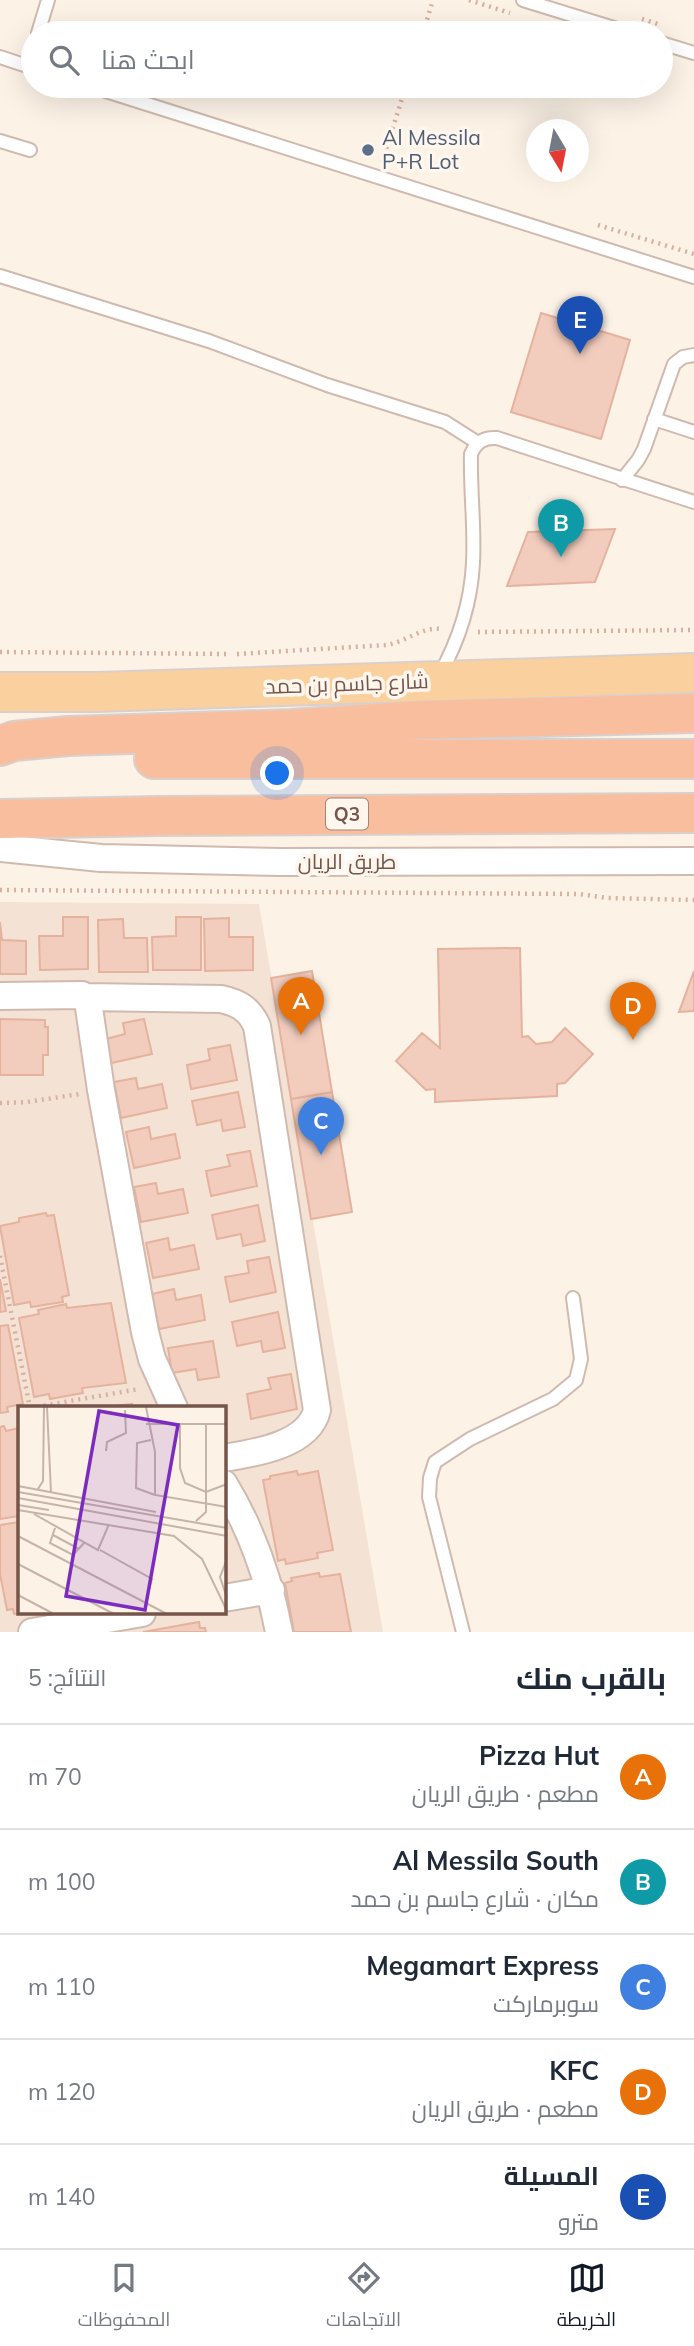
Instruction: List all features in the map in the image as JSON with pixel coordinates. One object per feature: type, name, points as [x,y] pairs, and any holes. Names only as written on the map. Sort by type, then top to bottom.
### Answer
[{"type":"highway","points":[[0,746],[13,741],[68,736],[291,729],[419,720],[694,713]]},
{"type":"highway","points":[[0,758],[694,759]]},
{"type":"highway","name":"Q3","points":[[0,819],[694,813]]},
{"type":"main road","name":"شارع جاسم بن حمد","points":[[0,692],[97,692],[694,673]]},
{"type":"main road","points":[[0,712],[338,714],[419,720]]},
{"type":"street","name":"طريق الريان","points":[[0,848],[101,858],[281,862],[694,860]]},
{"type":"street","points":[[0,996],[221,999],[240,1004],[257,1026],[317,1410],[314,1422],[302,1434],[253,1452],[226,1458]]},
{"type":"street","points":[[86,997],[145,1332],[152,1359],[168,1397]]},
{"type":"street","points":[[226,1487],[245,1522],[271,1590],[279,1632]]},
{"type":"street","points":[[226,1598],[271,1590]]},
{"type":"street","points":[[32,1632],[130,1615]]},
{"type":"lane","points":[[42,21],[48,0]]},
{"type":"lane","points":[[523,0],[591,21]]},
{"type":"lane","points":[[673,47],[694,54]]},
{"type":"lane","points":[[0,57],[21,64]]},
{"type":"lane","points":[[128,98],[694,276]]},
{"type":"lane","points":[[1,144],[30,150]]},
{"type":"lane","points":[[0,276],[209,341],[327,385],[445,422],[478,443]]},
{"type":"lane","points":[[622,480],[638,460],[674,364],[683,356],[694,355]]},
{"type":"lane","points":[[654,419],[694,432]]},
{"type":"lane","points":[[436,681],[459,632],[469,598],[473,564],[471,454],[478,443],[484,439],[497,438],[694,502]]},
{"type":"lane","points":[[463,1632],[429,1496],[430,1478],[435,1462],[470,1439],[553,1399],[576,1380],[581,1359],[573,1298]]},
{"type":"path","points":[[427,21],[433,0]]},
{"type":"path","points":[[378,176],[402,98]]},
{"type":"path","points":[[0,652],[233,654],[386,645],[406,640],[430,628],[459,632],[694,630]]},
{"type":"path","points":[[0,890],[579,894],[607,898],[694,900]]},
{"type":"path","points":[[0,1103],[27,1102],[101,1090]]},
{"type":"path","points":[[0,1256],[30,1406]]},
{"type":"path","points":[[55,1406],[168,1397]]},
{"type":"shaded area","points":[[0,902],[259,904],[383,1632],[0,1632]]},
{"type":"building","points":[[541,313],[630,340],[601,439],[511,412]]},
{"type":"building","points":[[615,529],[595,582],[507,586],[528,532]]},
{"type":"building","points":[[63,917],[88,917],[88,969],[40,970],[39,936],[63,936]]},
{"type":"building","points":[[176,917],[201,917],[201,970],[153,970],[152,937],[176,936]]},
{"type":"building","points":[[229,918],[229,937],[253,937],[253,970],[205,971],[204,919]]},
{"type":"building","points":[[123,919],[124,938],[147,938],[148,972],[99,972],[98,920]]},
{"type":"building","points":[[0,922],[2,940],[26,941],[26,974],[0,974]]},
{"type":"building","points":[[520,948],[522,1037],[528,1036],[536,1044],[552,1042],[565,1028],[593,1054],[565,1083],[557,1084],[557,1096],[435,1102],[435,1089],[426,1090],[396,1061],[422,1033],[440,1048],[438,949]]},
{"type":"building","points":[[312,971],[332,1092],[291,1099],[271,978]]},
{"type":"building","points":[[694,971],[694,1011],[679,1012]]},
{"type":"building","points":[[0,1019],[45,1020],[45,1027],[48,1027],[48,1055],[43,1055],[43,1075],[0,1075]]},
{"type":"building","points":[[144,1019],[152,1054],[107,1064],[102,1040],[125,1034],[123,1023]]},
{"type":"building","points":[[230,1045],[237,1080],[191,1089],[187,1065],[210,1060],[208,1049]]},
{"type":"building","points":[[136,1078],[138,1089],[162,1084],[167,1108],[121,1118],[114,1082]]},
{"type":"building","points":[[238,1092],[245,1127],[223,1131],[221,1120],[197,1125],[192,1101]]},
{"type":"building","points":[[332,1092],[352,1212],[311,1219],[291,1099]]},
{"type":"building","points":[[149,1127],[151,1139],[175,1134],[180,1158],[134,1168],[126,1132]]},
{"type":"building","points":[[250,1151],[257,1186],[211,1196],[206,1171],[230,1166],[227,1155]]},
{"type":"building","points":[[156,1183],[158,1194],[183,1189],[188,1213],[141,1222],[134,1187]]},
{"type":"building","points":[[258,1205],[265,1241],[243,1246],[241,1234],[217,1239],[212,1215]]},
{"type":"building","points":[[46,1213],[47,1216],[54,1215],[69,1295],[62,1297],[63,1302],[31,1307],[30,1302],[14,1305],[0,1226],[19,1222],[19,1218]]},
{"type":"building","points":[[168,1238],[170,1250],[194,1245],[199,1269],[153,1278],[146,1243]]},
{"type":"building","points":[[269,1257],[276,1292],[230,1302],[225,1277],[249,1273],[247,1261]]},
{"type":"building","points":[[0,1279],[6,1311],[0,1312]]},
{"type":"building","points":[[174,1289],[176,1300],[201,1295],[205,1320],[159,1329],[152,1294]]},
{"type":"building","points":[[111,1303],[126,1383],[82,1388],[83,1393],[50,1399],[49,1394],[34,1397],[19,1318],[39,1314],[38,1310],[66,1304],[67,1308]]},
{"type":"building","points":[[278,1312],[285,1348],[263,1352],[261,1341],[237,1346],[232,1322]]},
{"type":"building","points":[[8,1325],[23,1404],[7,1407],[8,1412],[0,1413],[0,1326]]},
{"type":"building","points":[[213,1341],[219,1377],[198,1380],[196,1369],[172,1373],[168,1348]]},
{"type":"building","points":[[291,1374],[297,1409],[251,1419],[247,1394],[271,1389],[268,1378]]},
{"type":"building","points":[[4,1426],[6,1431],[18,1428],[18,1516],[0,1519],[0,1427]]},
{"type":"building","points":[[297,1471],[298,1475],[318,1471],[333,1550],[317,1553],[318,1558],[286,1564],[285,1559],[278,1561],[263,1480]]},
{"type":"building","points":[[18,1522],[18,1614],[14,1614],[13,1609],[7,1610],[0,1574],[0,1525]]},
{"type":"building","points":[[319,1573],[320,1577],[340,1574],[351,1632],[294,1632],[285,1583],[292,1581],[291,1578]]},
{"type":"building","points":[[199,1622],[200,1628],[205,1628],[206,1632],[143,1632]]},
{"type":"place","name":"Al Messila P+R Lot","points":[[368,150]]},
{"type":"place","name":"المسيلة","points":[[580,354]]},
{"type":"place","name":"Al Messila South","points":[[561,557]]},
{"type":"place","name":"Pizza Hut","points":[[301,1035]]},
{"type":"place","name":"KFC","points":[[633,1040]]},
{"type":"place","name":"Megamart Express","points":[[321,1155]]}]
